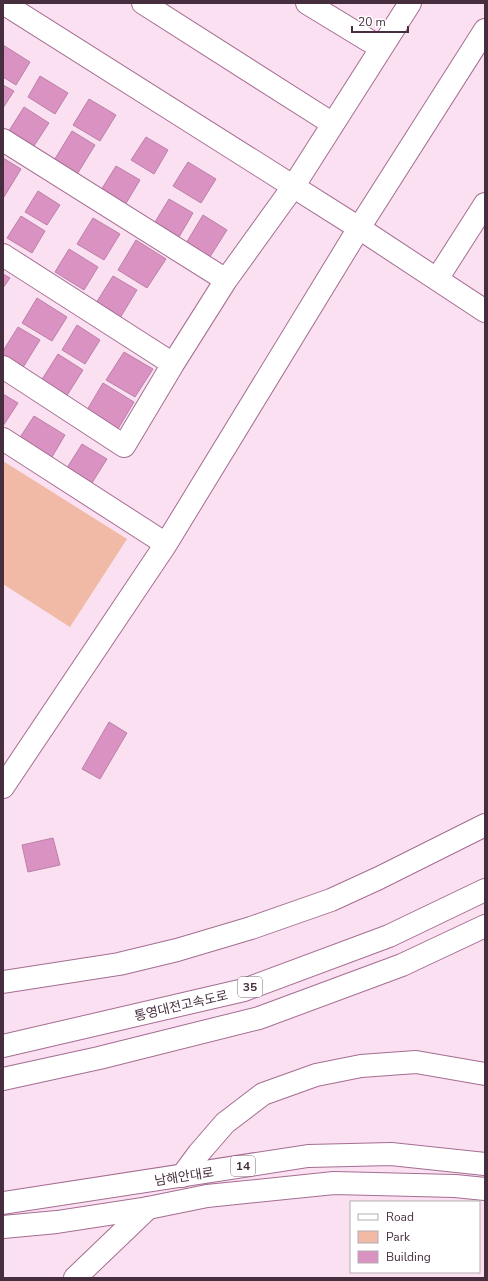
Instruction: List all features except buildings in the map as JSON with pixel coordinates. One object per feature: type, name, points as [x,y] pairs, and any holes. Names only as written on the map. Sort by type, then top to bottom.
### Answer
[{"type":"main road","points":[[3,3],[359,228],[485,311]]},
{"type":"main road","points":[[143,3],[333,124]]},
{"type":"main road","points":[[308,3],[381,48]]},
{"type":"main road","points":[[3,367],[124,446],[226,280],[293,187],[410,3]]},
{"type":"main road","points":[[3,787],[166,544],[359,228],[485,30]]},
{"type":"main road","points":[[3,140],[226,280]]},
{"type":"main road","points":[[437,279],[485,204]]},
{"type":"main road","points":[[3,255],[173,364]]},
{"type":"main road","points":[[3,439],[166,544]]},
{"type":"main road","points":[[3,982],[119,964],[177,950],[251,928],[331,900],[379,878],[485,825]]},
{"type":"main road","name":"통영대전고속도로","points":[[3,1046],[244,990],[389,936],[485,890]]},
{"type":"main road","name":"35","points":[[3,1079],[99,1058],[259,1018],[402,965],[485,926]]},
{"type":"main road","points":[[182,1176],[199,1153],[225,1123],[263,1094],[316,1076],[361,1066],[416,1062],[485,1074]]},
{"type":"main road","name":"남해안대로","points":[[3,1203],[308,1156],[391,1154],[485,1164]]},
{"type":"main road","name":"남해안대로","points":[[3,1227],[57,1222],[148,1208],[207,1196],[334,1183],[455,1186],[485,1189]]},
{"type":"main road","points":[[75,1278],[148,1208]]},
{"type":"green space","points":[[3,461],[127,539],[70,627],[3,584]]}]
